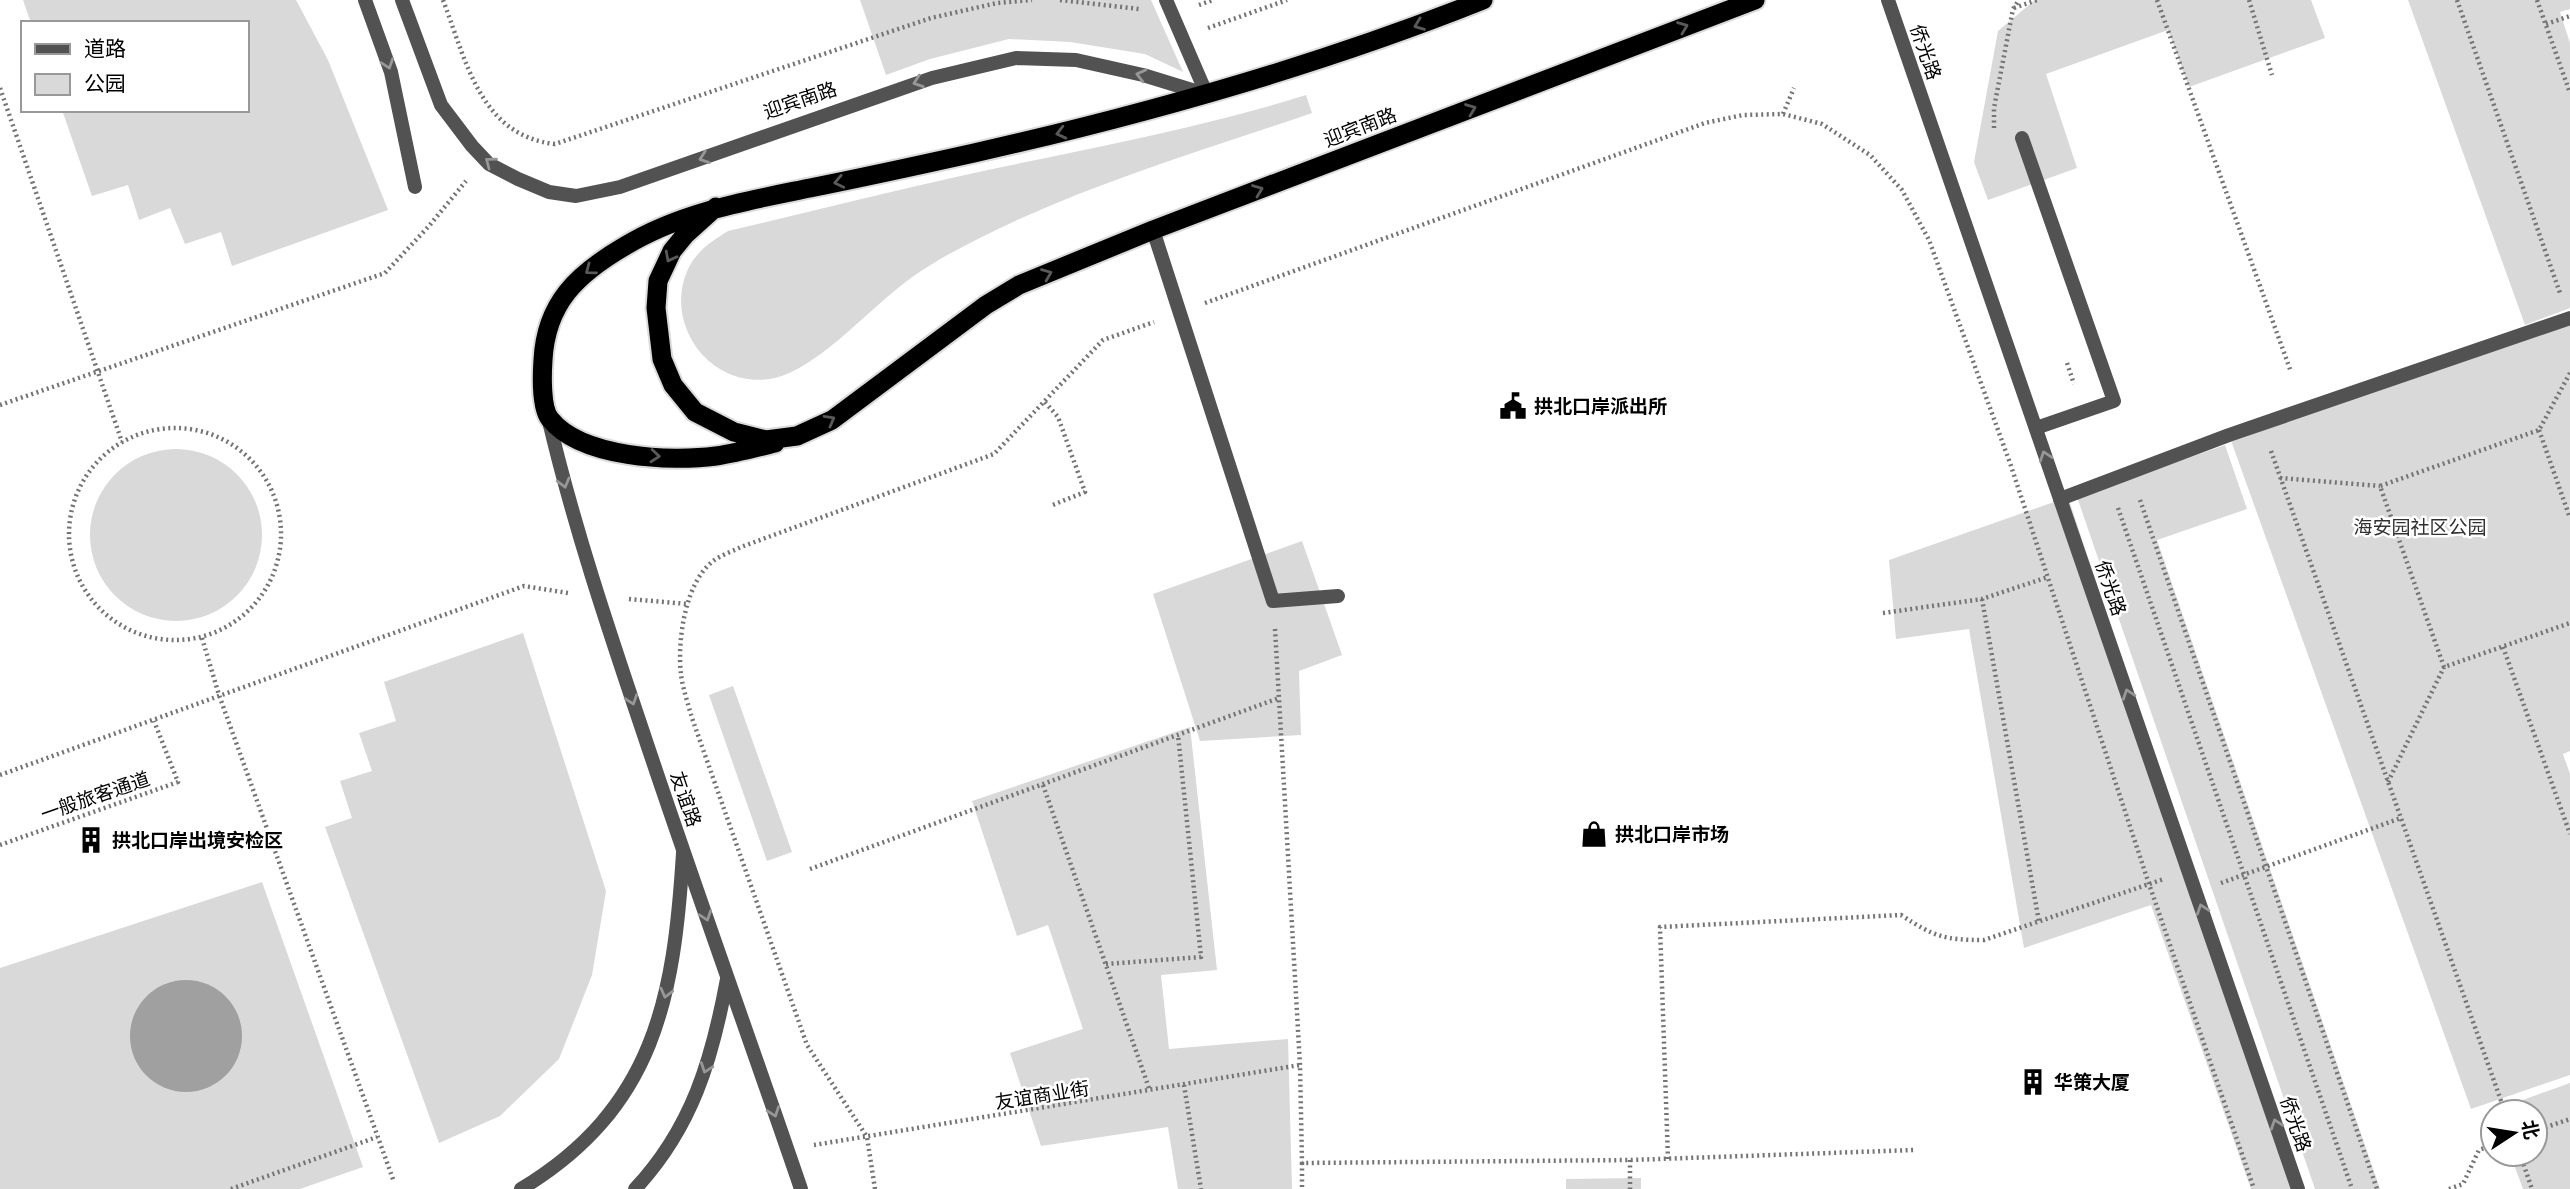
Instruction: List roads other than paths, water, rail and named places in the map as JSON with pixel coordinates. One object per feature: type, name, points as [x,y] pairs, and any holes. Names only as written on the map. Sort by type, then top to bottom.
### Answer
[{"type":"highway","points":[[797,436],[746,451],[712,456],[663,458],[607,451],[568,435],[548,417],[542,381],[544,344],[551,316],[561,298],[578,279],[624,246],[675,221],[716,207],[1030,140],[1207,94],[1416,27],[1483,0]]},
{"type":"highway","name":"迎宾南路","points":[[797,436],[832,420],[986,306],[1019,285],[1153,230],[1755,0]]},
{"type":"highway","points":[[716,207],[685,234],[672,251],[659,281],[656,308],[662,359],[673,385],[695,412],[734,432],[766,440],[797,436]]},
{"type":"street","points":[[365,0],[391,72],[415,187]]},
{"type":"street","name":"迎宾南路","points":[[402,0],[440,105],[484,158],[518,179],[549,192],[576,196],[609,190],[932,78],[1016,58],[1076,60],[1143,75],[1207,94]]},
{"type":"street","points":[[1166,0],[1207,94]]},
{"type":"street","name":"侨光路","points":[[1888,0],[2298,1189]]},
{"type":"street","points":[[2022,138],[2114,401],[2036,428]]},
{"type":"street","points":[[1153,230],[1273,601],[1338,596]]},
{"type":"street","points":[[2060,499],[2262,424],[2570,318]]},
{"type":"street","name":"友谊路","points":[[548,417],[562,478],[598,597],[683,853],[801,1189]]},
{"type":"street","points":[[521,1189],[572,1153],[613,1108],[637,1075],[656,1030],[673,964],[679,928],[683,853]]},
{"type":"street","points":[[635,1189],[668,1149],[690,1111],[711,1054],[727,978]]},
{"type":"tunnel","points":[[0,1164],[8,1189]]},
{"type":"place","name":"拱北口岸派出所","points":[[1513,406]]},
{"type":"place","name":"拱北口岸市场","points":[[1594,834]]},
{"type":"place","name":"拱北口岸出境安检区","points":[[91,840]]},
{"type":"place","name":"华策大厦","points":[[2033,1082]]},
{"type":"park label","name":"海安园社区公园","points":[[2420,527]]}]
